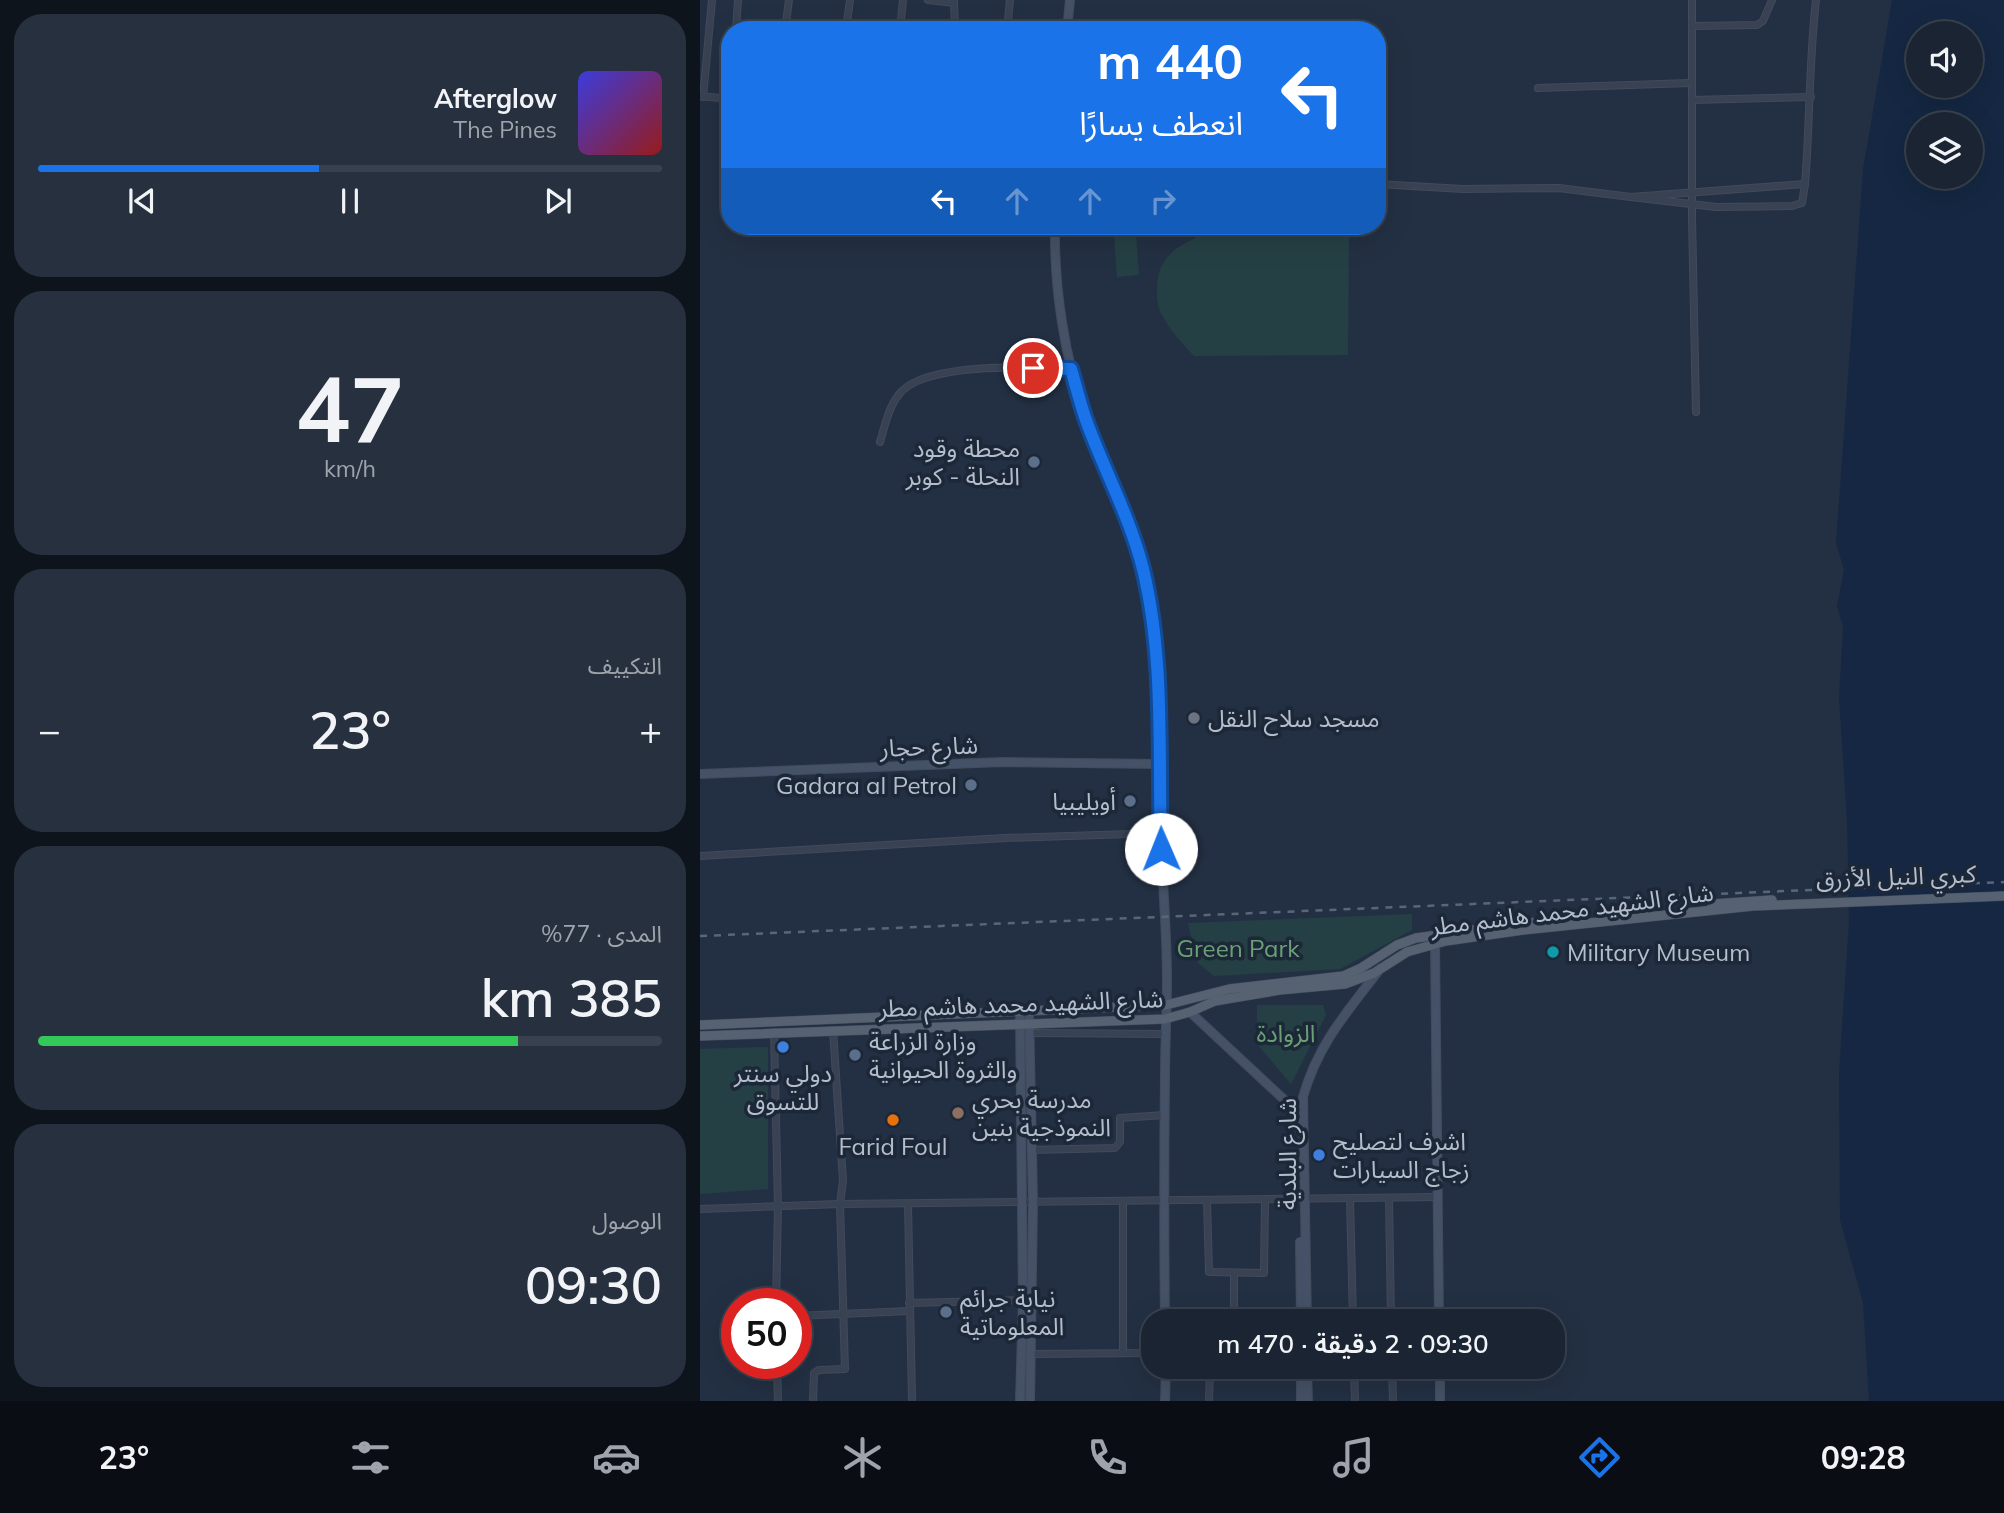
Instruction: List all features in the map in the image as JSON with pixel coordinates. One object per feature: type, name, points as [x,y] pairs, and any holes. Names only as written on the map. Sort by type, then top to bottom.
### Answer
[{"type":"main road","points":[[1067,21],[1070,0]]},
{"type":"main road","points":[[1056,235],[1060,306],[1071,369],[1085,419],[1126,516],[1142,567],[1153,616],[1159,676],[1161,833],[1166,916],[1165,1309]]},
{"type":"main road","name":"شارع حجار","points":[[700,774],[1003,762],[1160,764]]},
{"type":"main road","name":"كبري النيل الأزرق","points":[[1790,902],[2004,890]]},
{"type":"main road","points":[[1790,902],[2004,896]]},
{"type":"main road","name":"شارع الشهيد محمد هاشم مطر","points":[[700,1025],[1166,1005],[1229,989],[1343,976],[1397,945],[1416,938],[1524,923],[1577,920],[1753,900],[1790,902]]},
{"type":"main road","name":"شارع الشهيد محمد هاشم مطر","points":[[700,1036],[833,1030],[1027,1028],[1165,1019],[1215,1001],[1272,991],[1345,984],[1407,952],[1435,943],[1523,930],[1790,902]]},
{"type":"main road","points":[[1435,943],[1439,1309]]},
{"type":"main road","name":"شارع البلدية","points":[[1301,1309],[1303,1097],[1310,1072],[1330,1035],[1382,967]]},
{"type":"main road","points":[[1025,1012],[1033,1202],[1030,1401]]},
{"type":"main road","name":"شارع البلدية","points":[[1190,1012],[1291,1106],[1298,1119],[1307,1309]]},
{"type":"main road","points":[[1020,1401],[1027,1028]]},
{"type":"main road","points":[[1165,1401],[1166,1379]]},
{"type":"main road","points":[[1301,1379],[1301,1401]]},
{"type":"main road","points":[[1307,1379],[1308,1401]]},
{"type":"main road","points":[[1440,1379],[1440,1401]]},
{"type":"street","points":[[712,0],[701,96],[721,97]]},
{"type":"street","points":[[737,21],[738,0]]},
{"type":"street","points":[[786,21],[789,0]]},
{"type":"street","points":[[847,21],[850,0]]},
{"type":"street","points":[[901,21],[904,0]]},
{"type":"street","points":[[928,0],[954,2],[955,21]]},
{"type":"street","points":[[1008,21],[1010,0]]},
{"type":"street","points":[[1692,0],[1696,412]]},
{"type":"street","points":[[1692,26],[1758,25],[1763,21],[1772,0]]},
{"type":"street","points":[[1386,185],[1463,189],[1559,188],[1693,206],[1801,204],[1804,200],[1811,97],[1810,57],[1816,0]]},
{"type":"street","points":[[1538,88],[1691,83]]},
{"type":"street","points":[[1692,100],[1811,97]]},
{"type":"street","points":[[1631,197],[1805,184]]},
{"type":"street","points":[[880,442],[897,396],[904,388],[916,382],[965,369],[1071,369]]},
{"type":"street","points":[[700,856],[1005,838],[1161,833]]},
{"type":"street","points":[[1027,1028],[1165,1034]]},
{"type":"street","points":[[813,1401],[814,1373],[819,1370],[845,1369],[840,1204],[843,1181],[833,1030]]},
{"type":"street","points":[[774,1032],[778,1206],[776,1288]]},
{"type":"street","points":[[1031,1150],[1115,1148],[1119,1142],[1120,1118],[1165,1115]]},
{"type":"street","points":[[700,1209],[840,1204],[1437,1197]]},
{"type":"street","points":[[1350,1198],[1353,1309]]},
{"type":"street","points":[[1389,1198],[1391,1309]]},
{"type":"street","points":[[1206,1201],[1209,1272],[1234,1273],[1266,1272],[1265,1200]]},
{"type":"street","points":[[1123,1201],[1123,1352]]},
{"type":"street","points":[[908,1204],[912,1401]]},
{"type":"street","points":[[1234,1273],[1234,1309]]},
{"type":"street","points":[[909,1303],[1023,1300]]},
{"type":"street","points":[[812,1316],[909,1311]]},
{"type":"street","points":[[1030,1354],[1141,1353]]},
{"type":"street","points":[[777,1379],[778,1401]]},
{"type":"street","points":[[1209,1401],[1210,1379]]},
{"type":"street","points":[[1354,1379],[1355,1401]]},
{"type":"street","points":[[1392,1379],[1393,1401]]},
{"type":"green space","points":[[1136,235],[1139,275],[1117,277],[1114,236]]},
{"type":"green space","points":[[1201,235],[1349,235],[1348,355],[1194,356],[1173,333],[1160,311],[1157,298],[1160,270],[1169,255]]},
{"type":"green space","name":"Green Park","points":[[1412,914],[1412,930],[1340,969],[1214,976],[1198,963],[1188,923]]},
{"type":"green space","name":"الزوادة","points":[[1257,1005],[1323,1005],[1326,1015],[1291,1084],[1257,1044]]},
{"type":"green space","points":[[768,1047],[768,1189],[700,1194],[700,1049]]},
{"type":"water","points":[[1892,0],[2004,0],[2004,1401],[1869,1401],[1863,1303],[1840,1220],[1839,1073],[1849,921],[1847,821],[1839,698],[1843,627],[1837,606],[1844,570],[1836,543],[1863,169]]},
{"type":"railway","points":[[700,936],[2004,882]]},
{"type":"place","name":"محطة وقود النحلة - كوبر","points":[[1034,462]]},
{"type":"place","name":"مسجد سلاح النقل","points":[[1194,718]]},
{"type":"place","name":"Gadara al Petrol","points":[[971,785]]},
{"type":"place","name":"أويليبيا","points":[[1130,801]]},
{"type":"place","name":"Military Museum","points":[[1553,952]]},
{"type":"place","name":"دولي سنتر للتسوق","points":[[783,1047]]},
{"type":"place","name":"وزارة الزراعة والثروة الحيوانية","points":[[855,1055]]},
{"type":"place","name":"مدرسة بحري النموذجية بنين","points":[[958,1113]]},
{"type":"place","name":"Farid Foul","points":[[893,1120]]},
{"type":"place","name":"اشرف لتصليح زجاج السيارات","points":[[1319,1155]]},
{"type":"place","name":"نيابة جرائم المعلوماتية","points":[[946,1312]]},
{"type":"route","points":[[1033,368],[1071,369],[1085,419],[1126,516],[1142,567],[1153,616],[1159,676],[1161,849]]}]
